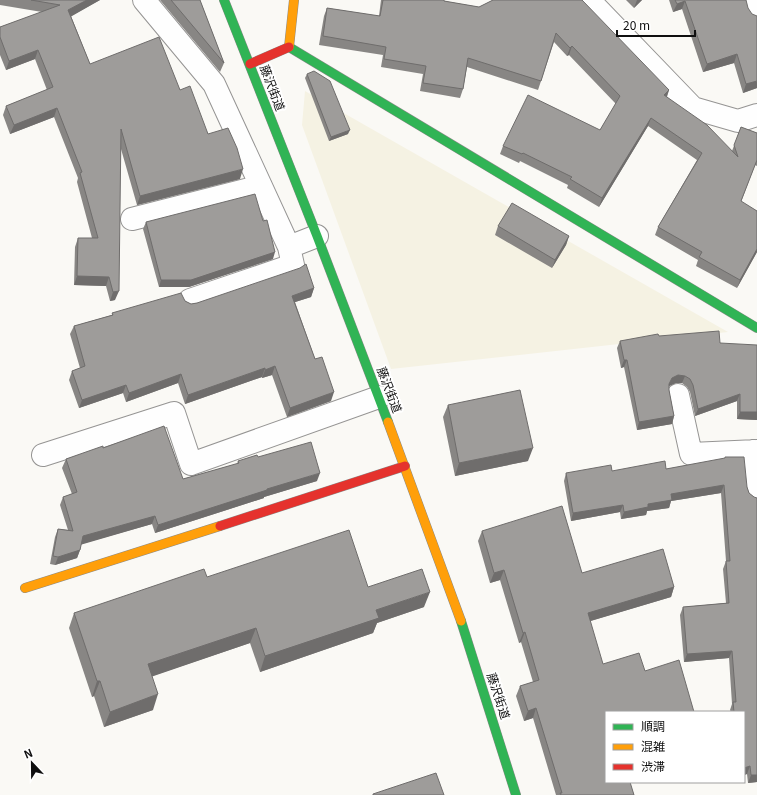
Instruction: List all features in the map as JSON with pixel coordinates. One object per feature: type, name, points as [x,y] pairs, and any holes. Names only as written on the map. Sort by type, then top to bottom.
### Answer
[{"type":"main road","name":"藤沢街道","points":[[224,0],[317,236],[405,466],[460,616],[516,795]]},
{"type":"main road","points":[[289,47],[294,0]]},
{"type":"main road","points":[[250,64],[289,47]]},
{"type":"main road","points":[[289,47],[757,328]]},
{"type":"main road","points":[[25,588],[405,466]]},
{"type":"street","points":[[144,0],[214,84],[289,247],[293,265],[190,300]]},
{"type":"street","points":[[589,0],[693,108],[738,121],[757,115]]},
{"type":"street","points":[[753,0],[757,12]]},
{"type":"street","points":[[132,219],[261,186]]},
{"type":"street","points":[[289,247],[317,236]]},
{"type":"street","points":[[678,395],[691,454],[755,451],[757,494]]},
{"type":"street","points":[[43,455],[174,413],[191,464],[379,397]]},
{"type":"shaded area","points":[[305,91],[728,332],[391,369],[302,125]]},
{"type":"building","points":[[31,0],[87,0],[68,10],[90,64],[159,37],[180,90],[190,86],[208,134],[228,128],[237,148],[243,169],[140,196],[121,129],[119,291],[113,292],[109,277],[77,276],[78,238],[98,238],[80,173],[82,172],[57,108],[14,125],[6,106],[53,87],[38,50],[9,61],[0,37],[0,27],[60,5]]},
{"type":"building","points":[[171,0],[200,0],[224,63]]},
{"type":"building","points":[[383,0],[444,0],[479,7],[493,0],[582,0],[669,90],[664,95],[707,125],[738,157],[734,145],[741,127],[757,133],[757,160],[741,201],[757,211],[757,249],[740,280],[699,257],[702,252],[658,227],[702,153],[651,118],[602,198],[570,179],[572,177],[523,153],[522,154],[503,146],[528,95],[600,130],[620,96],[572,46],[570,48],[556,33],[541,81],[468,58],[463,89],[423,83],[426,66],[384,59],[386,47],[323,36],[327,8],[380,16]]},
{"type":"building","points":[[675,0],[746,0],[748,8],[752,14],[757,16],[757,81],[746,84],[737,54],[707,64],[685,1],[677,4]]},
{"type":"building","points":[[314,71],[330,81],[350,130],[331,137],[307,74]]},
{"type":"building","points":[[255,194],[263,221],[267,220],[275,252],[191,280],[161,280],[146,222]]},
{"type":"building","points":[[512,203],[569,236],[555,260],[498,226]]},
{"type":"building","points":[[306,264],[314,288],[292,296],[315,359],[322,357],[334,392],[290,408],[275,366],[265,370],[265,368],[188,395],[181,374],[129,393],[126,385],[82,400],[72,371],[85,366],[74,326],[113,315],[112,313],[181,293],[185,301],[191,304],[197,303],[300,268]]},
{"type":"building","points":[[719,331],[720,343],[757,345],[757,412],[740,412],[740,394],[698,409],[693,385],[690,379],[685,376],[678,375],[672,378],[669,384],[674,416],[639,422],[627,360],[624,360],[620,341],[658,334],[659,336]]},
{"type":"building","points":[[520,390],[533,448],[459,463],[448,405]]},
{"type":"building","points":[[164,426],[183,479],[239,463],[238,461],[257,455],[258,457],[311,442],[320,473],[158,525],[155,516],[83,536],[80,550],[58,557],[53,556],[58,529],[73,531],[63,497],[77,492],[66,459],[103,446],[103,448]]},
{"type":"building","points":[[744,457],[747,487],[749,493],[757,498],[757,775],[751,775],[750,766],[745,768],[745,711],[734,711],[733,702],[736,702],[732,651],[687,654],[683,607],[729,603],[726,561],[730,561],[724,485],[671,494],[672,500],[648,504],[648,507],[624,512],[623,505],[573,513],[566,473],[611,465],[612,471],[665,461],[666,469],[725,458]]},
{"type":"building","points":[[562,506],[582,573],[663,549],[674,587],[588,613],[603,664],[639,653],[645,671],[679,660],[694,711],[605,711],[605,783],[630,783],[634,795],[561,795],[560,793],[562,793],[536,708],[528,711],[520,686],[539,680],[525,632],[523,633],[504,570],[494,573],[482,531]]},
{"type":"building","points":[[349,530],[368,587],[422,569],[430,592],[376,610],[379,618],[265,656],[256,628],[148,664],[158,694],[110,712],[100,681],[97,681],[74,613],[204,569],[207,577]]},
{"type":"building","points":[[436,773],[444,795],[373,795],[373,794]]},
{"type":"traffic: fast","points":[[224,0],[388,422]]},
{"type":"traffic: fast","points":[[289,47],[757,328]]},
{"type":"traffic: fast","points":[[461,621],[516,795]]},
{"type":"traffic: slow","points":[[289,47],[294,0]]},
{"type":"traffic: slow","points":[[388,422],[461,621]]},
{"type":"traffic: slow","points":[[25,588],[220,526]]},
{"type":"traffic: jam","points":[[250,64],[289,47]]},
{"type":"traffic: jam","points":[[220,526],[405,466]]}]
